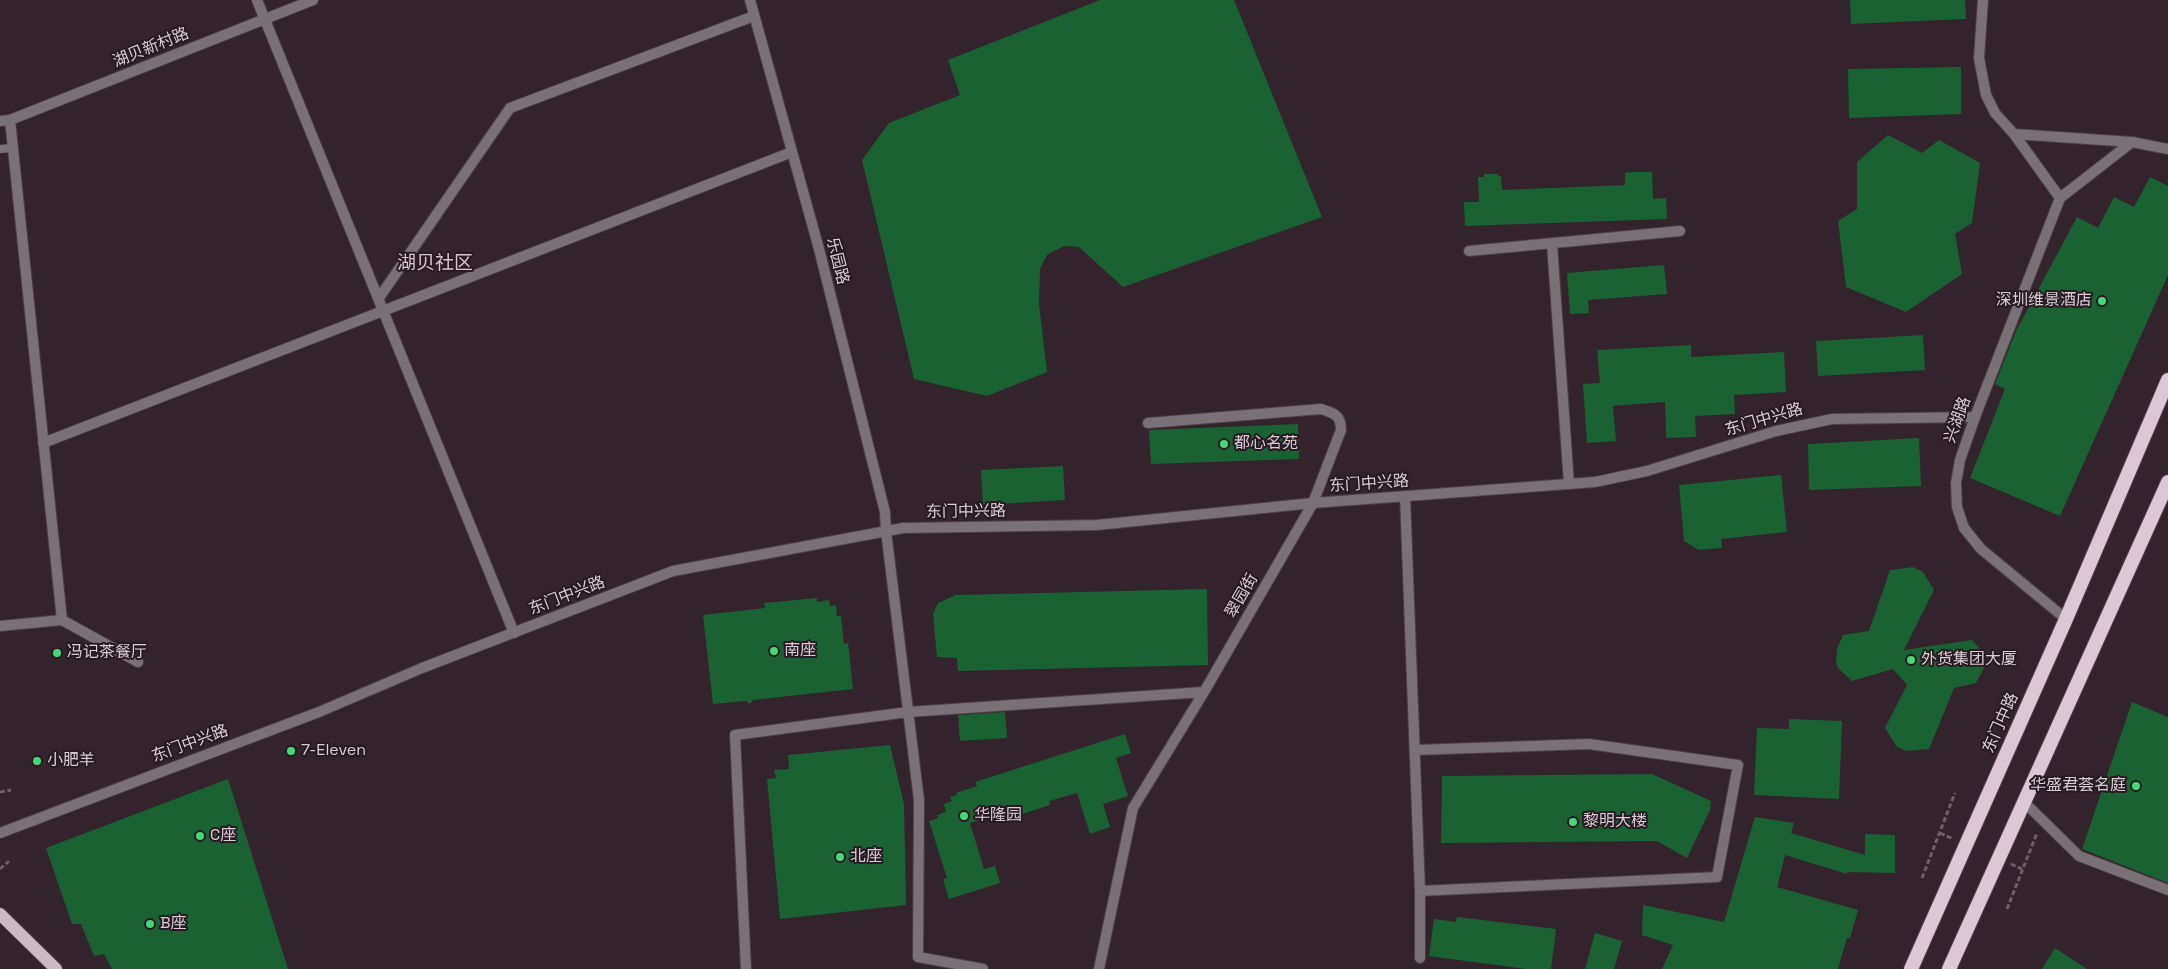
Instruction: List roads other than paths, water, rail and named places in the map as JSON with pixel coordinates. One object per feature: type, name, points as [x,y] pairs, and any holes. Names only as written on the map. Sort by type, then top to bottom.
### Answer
[{"type":"highway","name":"东门中路","points":[[1910,969],[2066,619],[2168,380]]},
{"type":"highway","points":[[1952,968],[2024,802],[2168,482]]},
{"type":"main road","points":[[0,914],[56,969]]},
{"type":"street","points":[[257,0],[514,633]]},
{"type":"street","name":"湖贝新村路","points":[[5,121],[313,0]]},
{"type":"street","name":"乐园路","points":[[750,0],[819,249],[884,512],[919,800],[918,957],[982,969]]},
{"type":"street","points":[[1983,0],[1979,58],[1982,80],[1990,105],[2014,134],[2060,198],[2132,142]]},
{"type":"street","points":[[379,298],[510,108],[754,16]]},
{"type":"street","points":[[5,121],[12,148],[62,620]]},
{"type":"street","points":[[2014,134],[2132,142],[2168,149]]},
{"type":"street","points":[[43,443],[792,152]]},
{"type":"street","name":"兴湖路","points":[[2060,198],[1975,417],[1960,460],[1956,483],[1957,507],[1964,528],[1981,549],[2066,619]]},
{"type":"street","points":[[1469,251],[1680,231]]},
{"type":"street","points":[[1552,244],[1569,484]]},
{"type":"street","name":"翠园街","points":[[1099,969],[1133,808],[1204,692],[1313,503],[1341,430],[1341,421],[1335,413],[1321,409],[1148,423]]},
{"type":"street","name":"东门中兴路","points":[[0,832],[318,712],[422,668],[674,571],[903,528],[1097,525],[1313,503],[1569,484],[1622,477],[1647,471],[1776,430],[1832,419],[1975,417]]},
{"type":"street","points":[[1405,496],[1420,891],[1420,958]]},
{"type":"street","points":[[0,626],[62,620],[138,662]]},
{"type":"street","points":[[746,969],[734,735],[908,712],[1204,692]]},
{"type":"street","points":[[1415,750],[1589,744],[1738,765],[1717,877],[1420,891]]},
{"type":"street","points":[[2024,802],[2079,856],[2168,890]]},
{"type":"lane","points":[[0,149],[12,148]]},
{"type":"place","name":"深圳维景酒店","points":[[2102,301]]},
{"type":"place","name":"都心名苑","points":[[1224,444]]},
{"type":"place","name":"南座","points":[[774,651]]},
{"type":"place","name":"冯记茶餐厅","points":[[57,653]]},
{"type":"place","name":"外货集团大厦","points":[[1911,660]]},
{"type":"place","name":"7-Eleven","points":[[291,751]]},
{"type":"place","name":"小肥羊","points":[[37,761]]},
{"type":"place","name":"华盛君荟名庭","points":[[2136,786]]},
{"type":"place","name":"华隆园","points":[[964,816]]},
{"type":"place","name":"黎明大楼","points":[[1573,822]]},
{"type":"place","name":"C座","points":[[200,836]]},
{"type":"place","name":"北座","points":[[840,857]]},
{"type":"place","name":"B座","points":[[150,924]]},
{"type":"district","name":"湖贝社区","points":[[435,264]]}]
